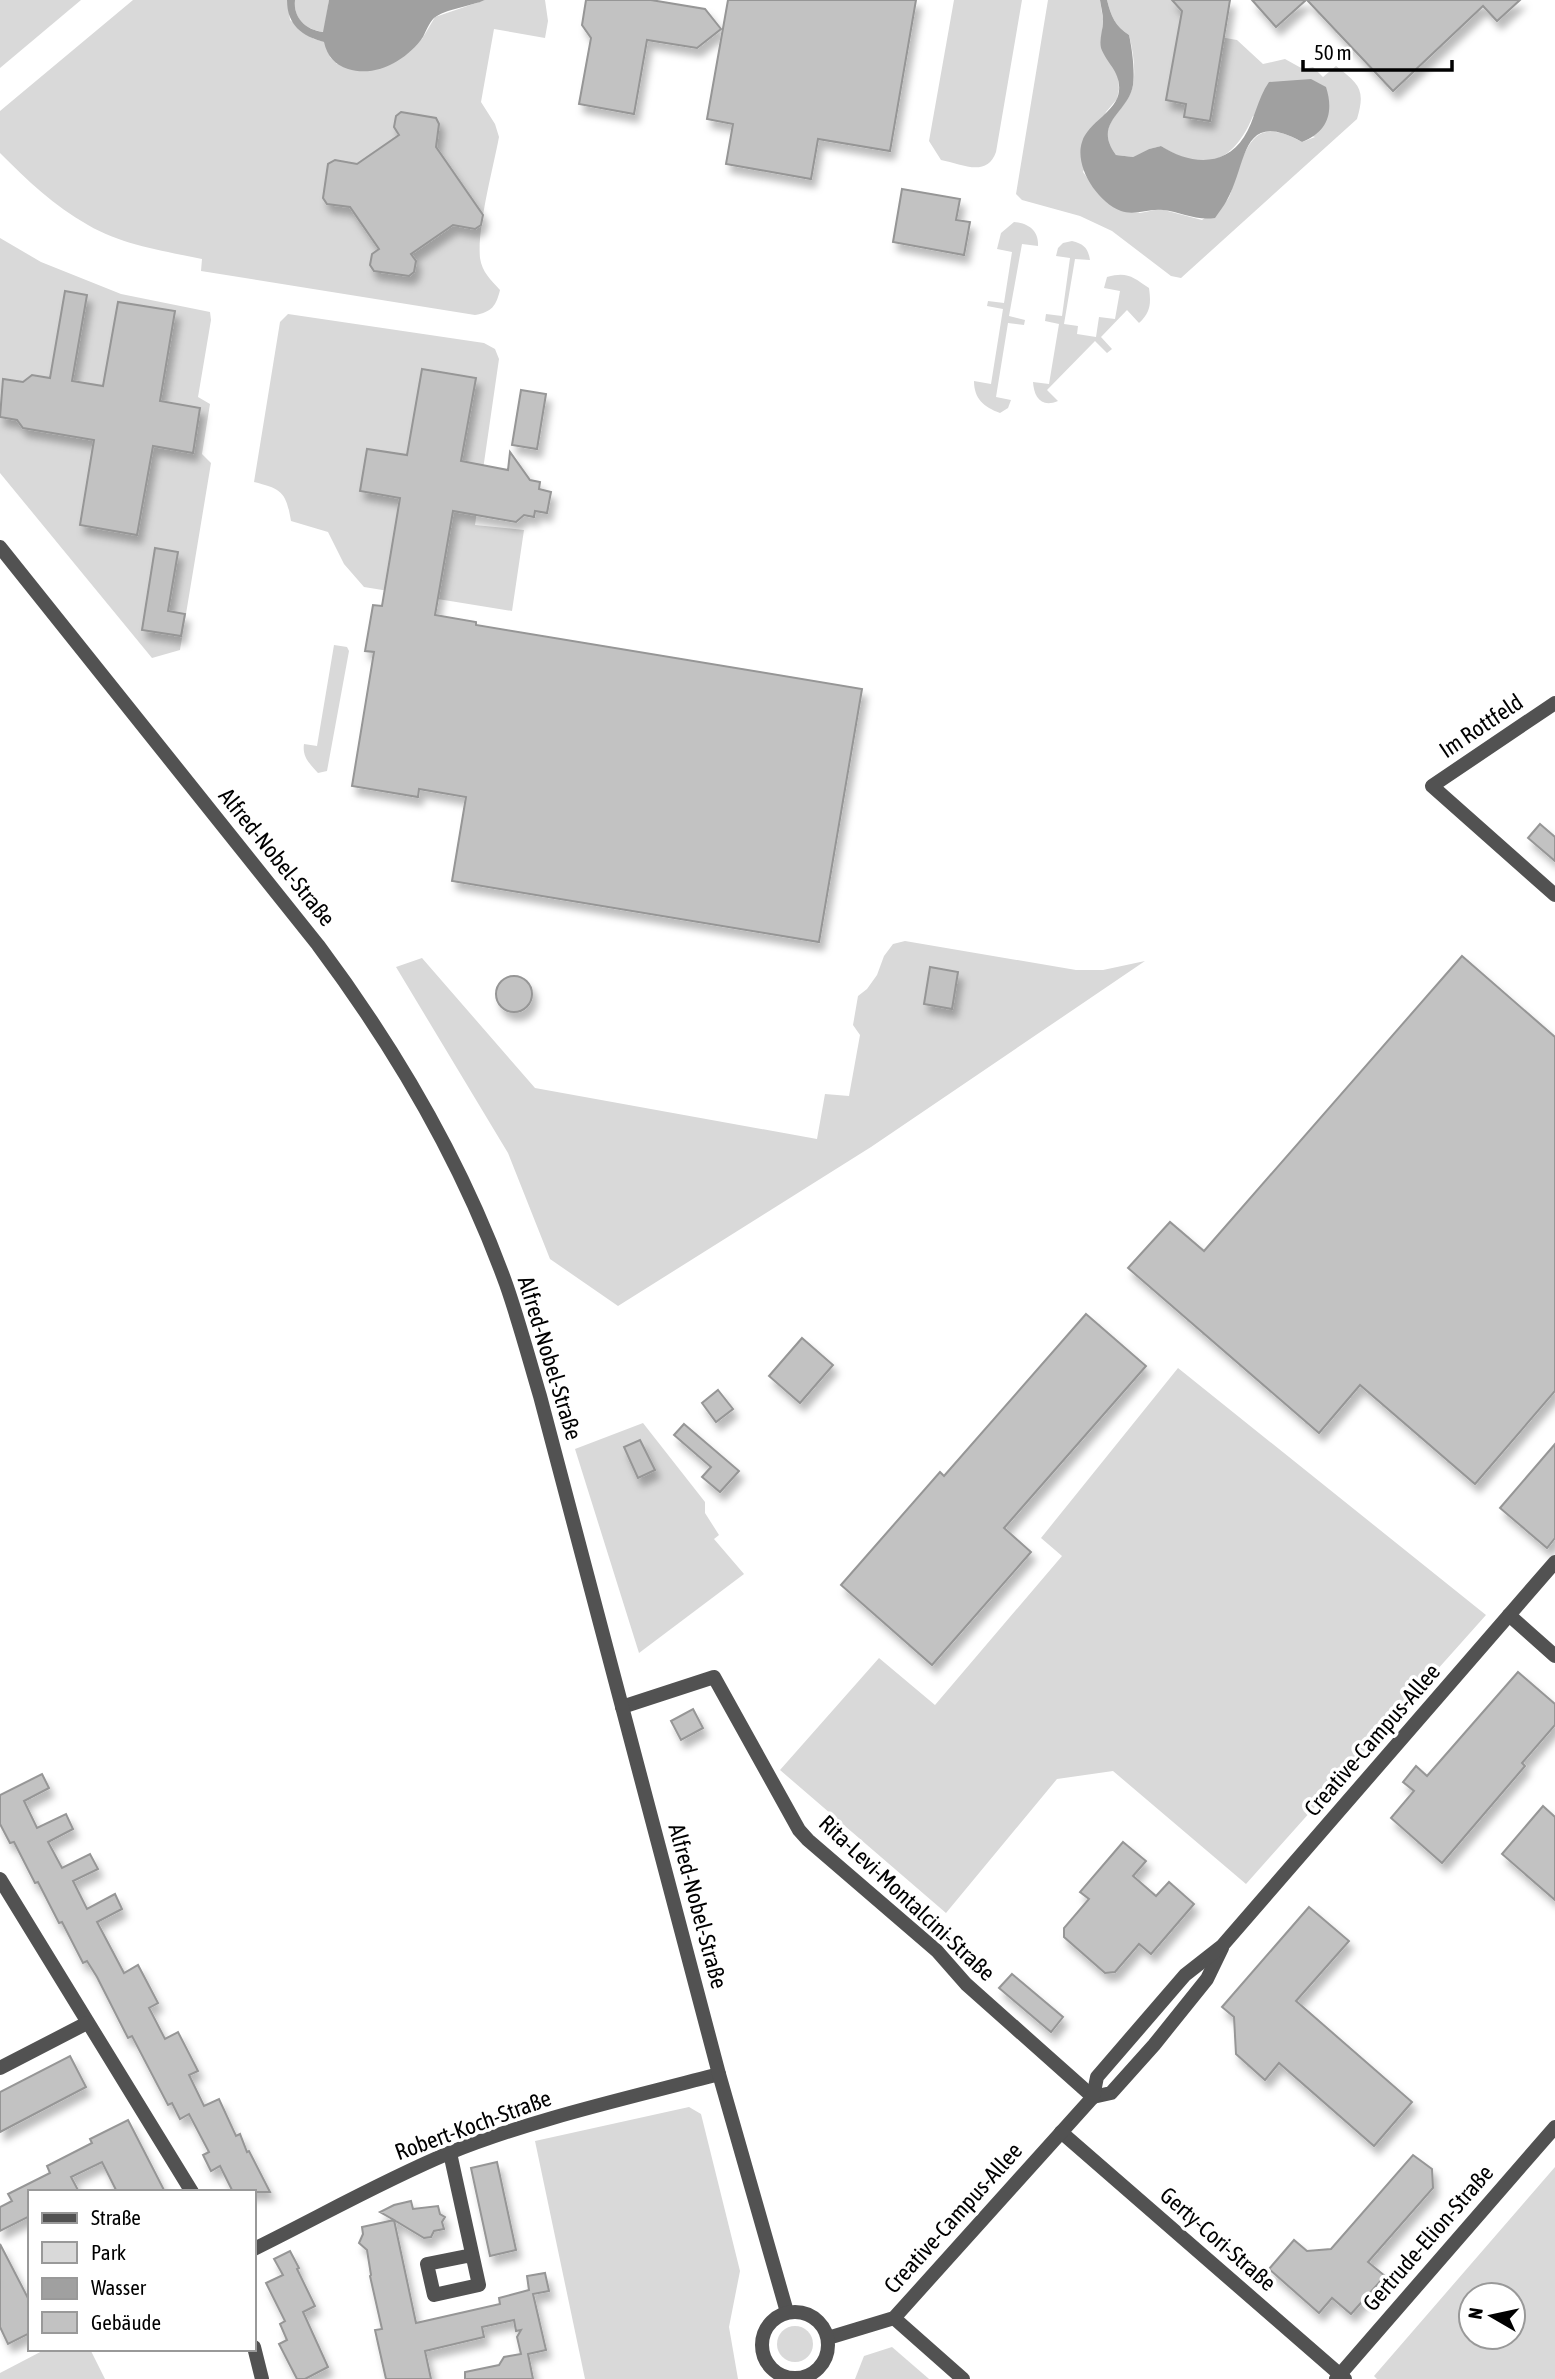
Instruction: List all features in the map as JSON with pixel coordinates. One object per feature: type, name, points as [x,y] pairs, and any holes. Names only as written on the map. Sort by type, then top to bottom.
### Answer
[{"type":"street","name":"Alfred-Nobel-Straße","points":[[0,547],[326,954],[388,1044],[441,1141],[482,1225],[506,1285],[540,1396],[719,2074],[787,2312]]},
{"type":"street","name":"Im Rottfeld","points":[[1555,703],[1432,786],[1555,895]]},
{"type":"street","name":"Creative-Campus-Allee","points":[[828,2338],[894,2318],[1093,2097],[1097,2077],[1185,1975],[1222,1947],[1555,1562]]},
{"type":"street","points":[[1509,1615],[1555,1656]]},
{"type":"street","name":"Rita-Levi-Montalcini-Straße","points":[[622,1707],[715,1676],[799,1830],[937,1951],[979,1996],[1093,2097]]},
{"type":"street","points":[[0,1879],[191,2190]]},
{"type":"street","name":"Creative-Campus-Allee","points":[[1093,2097],[1111,2093],[1154,2045],[1207,1979],[1222,1947]]},
{"type":"street","points":[[0,2068],[87,2022]]},
{"type":"street","name":"Robert-Koch-Straße","points":[[256,2248],[379,2185],[450,2153],[508,2132],[719,2074]]},
{"type":"street","name":"Gertrude-Elion-Straße","points":[[1340,2378],[1555,2127]]},
{"type":"street","name":"Gerty-Cori-Straße","points":[[1061,2132],[1340,2378]]},
{"type":"street","points":[[450,2153],[472,2255]]},
{"type":"street","points":[[796,2311],[813,2316],[825,2329],[828,2338],[826,2358],[813,2373],[804,2378],[785,2377],[776,2373],[764,2358],[762,2339],[765,2329],[770,2322],[787,2312],[796,2311]]},
{"type":"street","points":[[894,2318],[963,2379]]},
{"type":"street","points":[[255,2351],[262,2379]]},
{"type":"green space","points":[[0,0],[81,0],[0,68]]},
{"type":"green space","points":[[133,0],[287,0],[290,20],[314,39],[325,42],[330,57],[337,64],[422,39],[435,17],[485,0],[545,0],[548,21],[545,38],[494,29],[481,102],[495,124],[499,137],[483,215],[480,246],[483,268],[500,290],[492,307],[475,315],[201,271],[202,259],[115,238],[76,218],[41,192],[0,153],[0,111]]},
{"type":"green space","points":[[295,0],[329,0],[324,32],[312,29],[302,22],[296,13]]},
{"type":"green space","points":[[954,0],[1022,0],[996,152],[987,165],[980,167],[941,160],[929,141]]},
{"type":"green space","points":[[1048,0],[1100,0],[1103,20],[1101,47],[1118,75],[1119,89],[1117,99],[1106,112],[1083,172],[1097,191],[1120,210],[1140,213],[1160,209],[1202,220],[1228,199],[1247,149],[1259,135],[1276,132],[1302,142],[1315,137],[1253,116],[1237,144],[1216,159],[1191,160],[1161,146],[1133,157],[1116,155],[1110,144],[1109,126],[1130,95],[1134,67],[1129,35],[1114,20],[1107,0],[1191,0],[1214,36],[1237,40],[1263,64],[1285,59],[1303,69],[1313,67],[1323,77],[1336,66],[1358,88],[1361,101],[1357,119],[1181,278],[1171,276],[1112,231],[1080,216],[1022,200],[1016,194]]},
{"type":"green space","points":[[1014,222],[1032,228],[1037,236],[1038,246],[1022,244],[1009,316],[1025,320],[1024,325],[1008,323],[996,397],[1011,400],[1008,408],[1000,413],[981,402],[974,381],[991,384],[1003,309],[987,306],[988,301],[1004,303],[1012,252],[997,249],[1001,233]]},
{"type":"green space","points":[[0,238],[41,262],[121,294],[210,312],[211,320],[198,397],[210,404],[202,454],[211,463],[180,650],[152,658],[0,473]]},
{"type":"green space","points":[[1072,241],[1085,247],[1090,260],[1075,259],[1064,324],[1078,326],[1077,334],[1096,337],[1099,317],[1115,319],[1120,291],[1104,288],[1107,277],[1114,275],[1130,276],[1149,288],[1149,307],[1139,323],[1127,310],[1101,337],[1112,349],[1107,353],[1095,341],[1047,390],[1058,401],[1047,403],[1037,396],[1033,382],[1049,384],[1059,324],[1045,321],[1046,314],[1062,316],[1070,258],[1056,256],[1063,243]]},
{"type":"green space","points":[[288,314],[484,343],[495,349],[499,359],[475,525],[524,530],[512,611],[364,587],[344,564],[328,532],[291,521],[281,493],[254,482],[280,322]]},
{"type":"green space","points":[[334,645],[347,647],[349,651],[327,771],[318,773],[305,757],[304,744],[317,746]]},
{"type":"green space","points":[[905,941],[1076,970],[1103,970],[1145,961],[871,1147],[618,1306],[550,1259],[508,1153],[396,967],[422,958],[535,1088],[817,1139],[825,1094],[849,1096],[860,1035],[853,1025],[858,996],[877,975],[884,956],[893,944]]},
{"type":"green space","points":[[1178,1368],[1486,1615],[1246,1884],[1113,1771],[1057,1779],[946,1913],[780,1770],[879,1658],[935,1705],[1062,1556],[1041,1538]]},
{"type":"green space","points":[[643,1423],[705,1502],[705,1513],[719,1535],[714,1539],[744,1574],[639,1653],[575,1449]]},
{"type":"green space","points":[[689,2107],[701,2114],[740,2271],[729,2327],[738,2379],[585,2379],[535,2141]]},
{"type":"green space","points":[[1555,2167],[1555,2379],[1377,2379],[1374,2376]]},
{"type":"green space","points":[[795,2326],[808,2331],[813,2344],[808,2357],[795,2362],[782,2357],[777,2344],[782,2331]]},
{"type":"green space","points":[[892,2347],[929,2379],[855,2379],[864,2356]]},
{"type":"green space","points":[[42,2351],[91,2351],[105,2379],[0,2379],[0,2373]]},
{"type":"water","points":[[287,0],[295,0],[298,18],[306,26],[323,32],[329,0],[485,0],[434,18],[423,37],[400,60],[380,69],[359,71],[339,65],[329,56],[324,42],[297,28],[290,16]]},
{"type":"water","points":[[1100,0],[1107,0],[1114,20],[1129,35],[1133,60],[1134,80],[1130,95],[1114,118],[1108,134],[1116,155],[1133,157],[1161,146],[1183,157],[1194,159],[1206,160],[1227,154],[1244,137],[1269,82],[1311,79],[1326,87],[1329,105],[1327,120],[1318,133],[1302,142],[1282,133],[1267,132],[1257,136],[1249,144],[1234,185],[1215,218],[1163,210],[1121,211],[1096,192],[1081,162],[1080,151],[1085,135],[1113,105],[1119,91],[1116,73],[1101,48],[1103,21]]},
{"type":"building","points":[[586,0],[651,0],[705,9],[721,29],[697,48],[647,40],[634,114],[579,104],[591,38],[582,25]]},
{"type":"building","points":[[728,0],[916,0],[890,151],[818,139],[811,179],[726,164],[733,124],[707,119]]},
{"type":"building","points":[[1172,0],[1230,0],[1210,121],[1184,117],[1186,104],[1166,100],[1182,11]]},
{"type":"building","points":[[1252,0],[1306,0],[1276,27]]},
{"type":"building","points":[[1307,0],[1520,0],[1497,21],[1483,6],[1393,91]]},
{"type":"building","points":[[401,112],[436,118],[439,124],[436,147],[483,215],[481,225],[475,229],[453,225],[411,254],[416,261],[414,272],[409,276],[374,271],[370,265],[372,254],[379,249],[350,207],[327,204],[323,198],[328,164],[335,160],[357,164],[399,135],[394,127],[396,116]]},
{"type":"building","points":[[902,189],[960,199],[956,220],[970,222],[964,255],[893,242]]},
{"type":"building","points":[[65,291],[87,295],[72,381],[103,386],[118,302],[175,311],[160,401],[200,408],[193,453],[153,446],[137,535],[80,525],[94,440],[23,428],[17,420],[0,417],[3,379],[23,382],[32,375],[50,378]]},
{"type":"building","points":[[422,369],[476,378],[461,461],[508,470],[510,452],[530,480],[540,482],[539,489],[551,492],[547,513],[535,511],[534,517],[524,515],[516,522],[453,511],[435,615],[476,622],[476,625],[862,689],[819,942],[452,881],[466,797],[419,789],[418,797],[352,786],[374,652],[365,651],[373,605],[382,606],[400,498],[360,491],[367,449],[407,455]]},
{"type":"building","points":[[521,390],[546,394],[537,449],[512,445]]},
{"type":"building","points":[[155,548],[178,552],[168,611],[185,614],[181,636],[142,630]]},
{"type":"building","points":[[1540,824],[1555,837],[1555,861],[1528,838]]},
{"type":"building","points":[[1462,956],[1555,1037],[1555,1391],[1475,1484],[1360,1385],[1319,1433],[1128,1268],[1170,1222],[1204,1251]]},
{"type":"building","points":[[930,967],[958,972],[952,1009],[924,1004]]},
{"type":"building","points":[[514,976],[526,982],[532,994],[526,1006],[514,1012],[502,1006],[496,994],[502,982]]},
{"type":"building","points":[[1086,1314],[1146,1366],[1004,1528],[1031,1552],[932,1665],[841,1585],[940,1472],[944,1476]]},
{"type":"building","points":[[802,1338],[833,1365],[800,1403],[769,1376]]},
{"type":"building","points":[[718,1390],[733,1409],[716,1422],[702,1403]]},
{"type":"building","points":[[684,1424],[739,1471],[720,1492],[702,1477],[711,1467],[674,1435]]},
{"type":"building","points":[[640,1440],[655,1470],[638,1478],[624,1447]]},
{"type":"building","points":[[1555,1444],[1555,1538],[1547,1548],[1500,1508]]},
{"type":"building","points":[[1518,1672],[1555,1704],[1555,1725],[1522,1763],[1525,1766],[1442,1863],[1391,1818],[1414,1791],[1403,1782],[1416,1766],[1427,1776]]},
{"type":"building","points":[[693,1709],[703,1728],[681,1740],[671,1721]]},
{"type":"building","points":[[42,1774],[49,1788],[24,1801],[37,1828],[66,1814],[73,1829],[48,1842],[62,1868],[90,1854],[98,1869],[73,1881],[87,1909],[115,1894],[122,1909],[97,1922],[124,1973],[138,1965],[158,2003],[149,2008],[165,2039],[178,2032],[198,2071],[189,2075],[204,2106],[219,2099],[236,2136],[240,2134],[270,2192],[232,2190],[220,2166],[211,2171],[203,2155],[209,2152],[189,2114],[180,2119],[172,2103],[168,2105],[132,2036],[128,2038],[97,1977],[87,1961],[83,1963],[14,1842],[10,1843],[0,1824],[0,1795]]},
{"type":"building","points":[[1543,1806],[1555,1817],[1555,1900],[1502,1854]]},
{"type":"building","points":[[1123,1842],[1146,1861],[1133,1876],[1156,1896],[1169,1882],[1194,1904],[1151,1954],[1139,1944],[1115,1972],[1105,1973],[1064,1937],[1064,1928],[1089,1899],[1080,1892]]},
{"type":"building","points":[[1309,1907],[1349,1941],[1296,2001],[1412,2102],[1374,2146],[1279,2063],[1265,2080],[1236,2054],[1234,2017],[1222,2007]]},
{"type":"building","points":[[1012,1974],[1063,2017],[1051,2032],[999,1988]]},
{"type":"building","points":[[70,2056],[86,2087],[0,2132],[0,2092]]},
{"type":"building","points":[[128,2120],[164,2190],[116,2190],[102,2162],[71,2177],[78,2190],[28,2190],[28,2217],[0,2231],[0,2207],[12,2201],[8,2194],[50,2173],[47,2166],[92,2143],[90,2139]]},
{"type":"building","points":[[1413,2155],[1432,2169],[1433,2188],[1368,2262],[1385,2276],[1351,2314],[1332,2298],[1319,2313],[1269,2269],[1294,2240],[1307,2251],[1331,2249]]},
{"type":"building","points":[[497,2162],[516,2250],[490,2256],[471,2168]]},
{"type":"building","points":[[411,2201],[413,2209],[438,2206],[440,2214],[445,2217],[442,2222],[444,2229],[434,2231],[431,2237],[424,2238],[380,2212]]},
{"type":"building","points":[[394,2220],[416,2323],[500,2304],[499,2298],[529,2290],[527,2276],[545,2273],[549,2291],[533,2294],[546,2350],[528,2354],[533,2379],[465,2379],[465,2372],[499,2365],[504,2357],[521,2354],[517,2337],[521,2330],[516,2331],[514,2320],[482,2327],[484,2337],[425,2351],[431,2379],[386,2379],[375,2330],[382,2329],[367,2250],[359,2243],[363,2234],[362,2227]]},
{"type":"building","points":[[0,2244],[28,2298],[28,2334],[8,2344],[0,2327]]},
{"type":"building","points":[[290,2251],[315,2306],[303,2312],[328,2367],[305,2379],[297,2379],[279,2344],[287,2340],[280,2324],[285,2321],[266,2283],[283,2275],[274,2259]]}]
